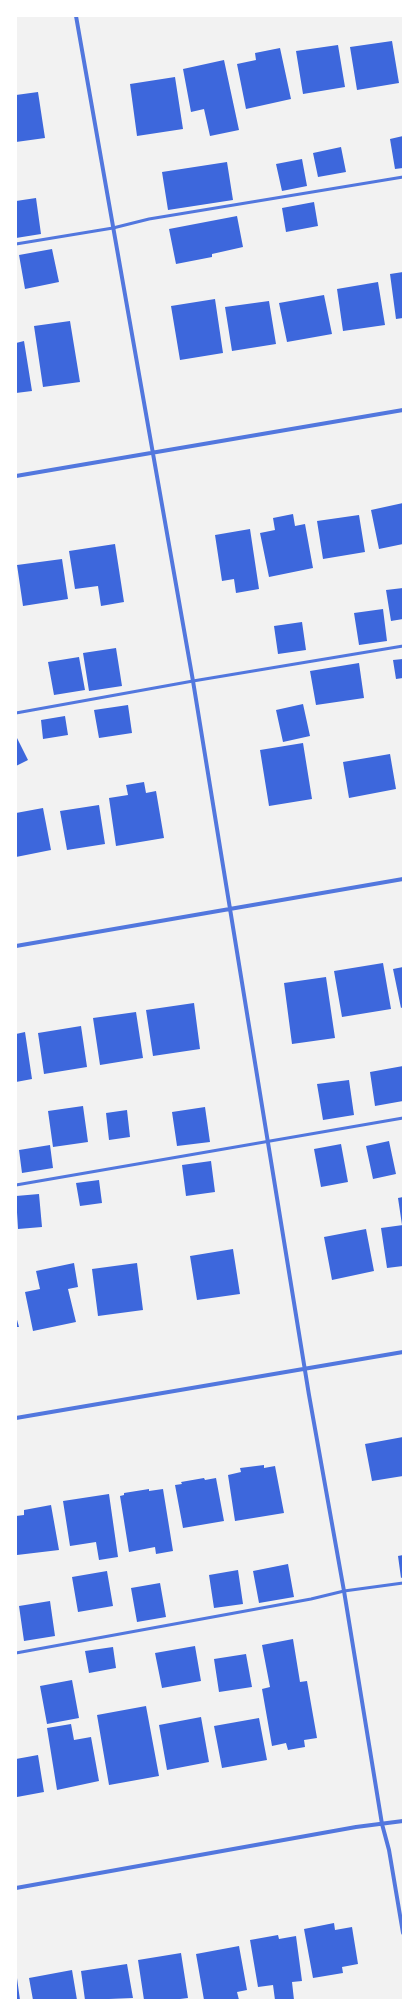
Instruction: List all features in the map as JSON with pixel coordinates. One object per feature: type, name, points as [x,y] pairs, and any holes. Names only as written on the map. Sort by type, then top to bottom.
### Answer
[{"type":"street","points":[[76,16],[153,452],[268,1142],[304,1368],[344,1591],[382,1824],[389,1850],[403,1933]]},
{"type":"street","points":[[16,476],[403,410]]},
{"type":"street","points":[[16,946],[403,880]]},
{"type":"street","points":[[16,1418],[403,1352]]},
{"type":"street","points":[[16,1888],[403,1821]]},
{"type":"lane","points":[[16,244],[113,228],[149,219],[403,178]]},
{"type":"lane","points":[[16,713],[192,681],[403,646]]},
{"type":"lane","points":[[16,1185],[403,1118]]},
{"type":"lane","points":[[16,1653],[311,1599],[344,1591],[403,1583]]},
{"type":"building","points":[[392,41],[399,83],[357,90],[350,47]]},
{"type":"building","points":[[338,45],[345,87],[303,94],[296,51]]},
{"type":"building","points":[[280,48],[291,99],[246,109],[237,64],[256,60],[255,53]]},
{"type":"building","points":[[224,60],[239,130],[210,136],[204,109],[191,112],[183,69]]},
{"type":"building","points":[[175,77],[183,129],[137,136],[130,84]]},
{"type":"building","points":[[38,92],[45,138],[16,142],[16,95]]},
{"type":"building","points":[[403,136],[403,168],[395,169],[390,139]]},
{"type":"building","points":[[341,147],[346,172],[318,177],[313,153]]},
{"type":"building","points":[[302,159],[307,186],[282,191],[276,164]]},
{"type":"building","points":[[227,162],[233,200],[168,210],[162,172]]},
{"type":"building","points":[[36,198],[41,234],[16,238],[16,201]]},
{"type":"building","points":[[314,202],[318,226],[286,232],[282,208]]},
{"type":"building","points":[[237,216],[243,247],[212,254],[212,257],[176,264],[169,229]]},
{"type":"building","points":[[52,249],[59,282],[25,289],[19,255]]},
{"type":"building","points":[[403,272],[403,318],[396,319],[390,274]]},
{"type":"building","points":[[378,282],[385,325],[343,331],[337,289]]},
{"type":"building","points":[[324,295],[332,334],[287,342],[279,303]]},
{"type":"building","points":[[215,299],[223,353],[180,360],[171,306]]},
{"type":"building","points":[[269,301],[276,344],[232,351],[225,307]]},
{"type":"building","points":[[70,321],[80,382],[43,387],[34,326]]},
{"type":"building","points":[[24,341],[32,391],[16,393],[16,343]]},
{"type":"building","points":[[403,503],[403,544],[379,549],[371,510]]},
{"type":"building","points":[[293,514],[295,526],[305,524],[313,568],[269,577],[260,533],[275,530],[273,518]]},
{"type":"building","points":[[359,515],[365,552],[323,559],[317,521]]},
{"type":"building","points":[[250,529],[259,589],[236,593],[234,579],[222,581],[215,535]]},
{"type":"building","points":[[115,544],[124,602],[101,606],[98,586],[75,589],[69,551]]},
{"type":"building","points":[[62,559],[68,599],[23,606],[17,565]]},
{"type":"building","points":[[403,588],[403,619],[391,621],[386,590]]},
{"type":"building","points":[[383,609],[387,641],[359,645],[354,613]]},
{"type":"building","points":[[302,622],[306,650],[278,654],[274,626]]},
{"type":"building","points":[[116,648],[122,686],[89,691],[83,653]]},
{"type":"building","points":[[79,657],[85,690],[54,695],[48,662]]},
{"type":"building","points":[[403,659],[403,678],[396,679],[393,660]]},
{"type":"building","points":[[359,663],[364,698],[316,705],[310,671]]},
{"type":"building","points":[[303,704],[310,736],[283,742],[276,710]]},
{"type":"building","points":[[128,705],[132,733],[99,738],[94,710]]},
{"type":"building","points":[[65,716],[68,735],[43,739],[41,720]]},
{"type":"building","points":[[16,736],[28,760],[16,766]]},
{"type":"building","points":[[303,743],[312,799],[269,806],[260,750]]},
{"type":"building","points":[[390,754],[396,789],[349,798],[343,762]]},
{"type":"building","points":[[144,782],[146,793],[156,791],[164,838],[116,846],[109,798],[128,795],[126,785]]},
{"type":"building","points":[[99,805],[105,844],[67,850],[60,811]]},
{"type":"building","points":[[43,808],[51,850],[16,857],[16,813]]},
{"type":"building","points":[[383,963],[391,1009],[342,1017],[334,971]]},
{"type":"building","points":[[403,967],[403,1007],[401,1008],[393,969]]},
{"type":"building","points":[[326,977],[335,1038],[292,1044],[284,983]]},
{"type":"building","points":[[194,1003],[200,1049],[153,1056],[146,1010]]},
{"type":"building","points":[[136,1012],[143,1058],[100,1065],[93,1018]]},
{"type":"building","points":[[81,1026],[87,1067],[44,1074],[38,1033]]},
{"type":"building","points":[[25,1032],[32,1079],[16,1082],[16,1034]]},
{"type":"building","points":[[403,1066],[403,1101],[375,1106],[370,1072]]},
{"type":"building","points":[[349,1080],[354,1115],[323,1120],[317,1084]]},
{"type":"building","points":[[83,1106],[88,1142],[53,1147],[48,1111]]},
{"type":"building","points":[[205,1107],[210,1142],[177,1146],[172,1112]]},
{"type":"building","points":[[127,1110],[130,1137],[109,1140],[106,1113]]},
{"type":"building","points":[[389,1141],[396,1174],[373,1179],[366,1146]]},
{"type":"building","points":[[341,1144],[348,1182],[321,1187],[314,1149]]},
{"type":"building","points":[[50,1145],[53,1168],[22,1173],[19,1150]]},
{"type":"building","points":[[211,1161],[215,1192],[186,1196],[182,1165]]},
{"type":"building","points":[[99,1180],[102,1203],[80,1206],[76,1183]]},
{"type":"building","points":[[39,1194],[42,1227],[18,1229],[16,1196]]},
{"type":"building","points":[[403,1197],[403,1225],[402,1225],[398,1198]]},
{"type":"building","points":[[403,1225],[403,1266],[387,1268],[381,1228]]},
{"type":"building","points":[[366,1229],[374,1271],[332,1280],[324,1237]]},
{"type":"building","points":[[233,1249],[240,1294],[197,1300],[190,1256]]},
{"type":"building","points":[[74,1263],[78,1287],[68,1289],[76,1322],[33,1331],[25,1292],[40,1289],[36,1271]]},
{"type":"building","points":[[137,1263],[143,1310],[98,1316],[92,1269]]},
{"type":"building","points":[[16,1316],[19,1327],[16,1327]]},
{"type":"building","points":[[403,1437],[403,1476],[372,1481],[365,1444]]},
{"type":"building","points":[[264,1465],[264,1468],[275,1466],[284,1513],[235,1521],[228,1475],[241,1472],[240,1468]]},
{"type":"building","points":[[204,1478],[205,1480],[216,1478],[224,1521],[183,1528],[175,1485],[182,1484],[181,1482]]},
{"type":"building","points":[[149,1489],[149,1491],[163,1489],[173,1551],[156,1554],[155,1547],[129,1552],[120,1496],[124,1495],[124,1493]]},
{"type":"building","points":[[109,1494],[118,1557],[99,1560],[96,1542],[70,1546],[63,1501]]},
{"type":"building","points":[[51,1505],[59,1550],[17,1555],[16,1516],[24,1515],[24,1510]]},
{"type":"building","points":[[403,1555],[403,1577],[401,1578],[398,1556]]},
{"type":"building","points":[[288,1564],[294,1597],[259,1603],[253,1571]]},
{"type":"building","points":[[238,1570],[243,1604],[214,1608],[209,1575]]},
{"type":"building","points":[[107,1571],[113,1606],[78,1612],[72,1577]]},
{"type":"building","points":[[160,1583],[166,1617],[137,1622],[131,1588]]},
{"type":"building","points":[[50,1601],[55,1636],[24,1641],[19,1606]]},
{"type":"building","points":[[293,1639],[300,1682],[307,1681],[317,1738],[304,1740],[305,1747],[288,1750],[286,1743],[272,1746],[262,1689],[270,1687],[262,1645]]},
{"type":"building","points":[[195,1646],[201,1681],[162,1688],[155,1653]]},
{"type":"building","points":[[113,1647],[116,1668],[89,1673],[85,1651]]},
{"type":"building","points":[[246,1654],[252,1687],[219,1692],[214,1659]]},
{"type":"building","points":[[72,1680],[79,1718],[47,1724],[40,1686]]},
{"type":"building","points":[[146,1706],[159,1776],[109,1785],[97,1715]]},
{"type":"building","points":[[201,1717],[209,1762],[167,1770],[159,1725]]},
{"type":"building","points":[[259,1718],[267,1760],[222,1768],[214,1726]]},
{"type":"building","points":[[71,1724],[74,1740],[91,1737],[99,1781],[57,1790],[47,1728]]},
{"type":"building","points":[[38,1755],[44,1792],[17,1797],[16,1759]]},
{"type":"building","points":[[334,1923],[335,1930],[352,1927],[358,1964],[342,1967],[343,1973],[313,1978],[304,1929]]},
{"type":"building","points":[[278,1935],[279,1939],[296,1936],[302,1981],[292,1982],[294,2000],[275,2000],[273,1985],[258,1987],[250,1940]]},
{"type":"building","points":[[239,1946],[247,1990],[237,1992],[239,2000],[204,2000],[196,1954]]},
{"type":"building","points":[[181,1953],[188,1998],[172,2000],[144,2000],[138,1960]]},
{"type":"building","points":[[127,1964],[133,1998],[85,2000],[81,1971]]},
{"type":"building","points":[[72,1970],[77,2000],[33,2000],[29,1978]]},
{"type":"building","points":[[17,1978],[20,2000],[16,2000]]}]
